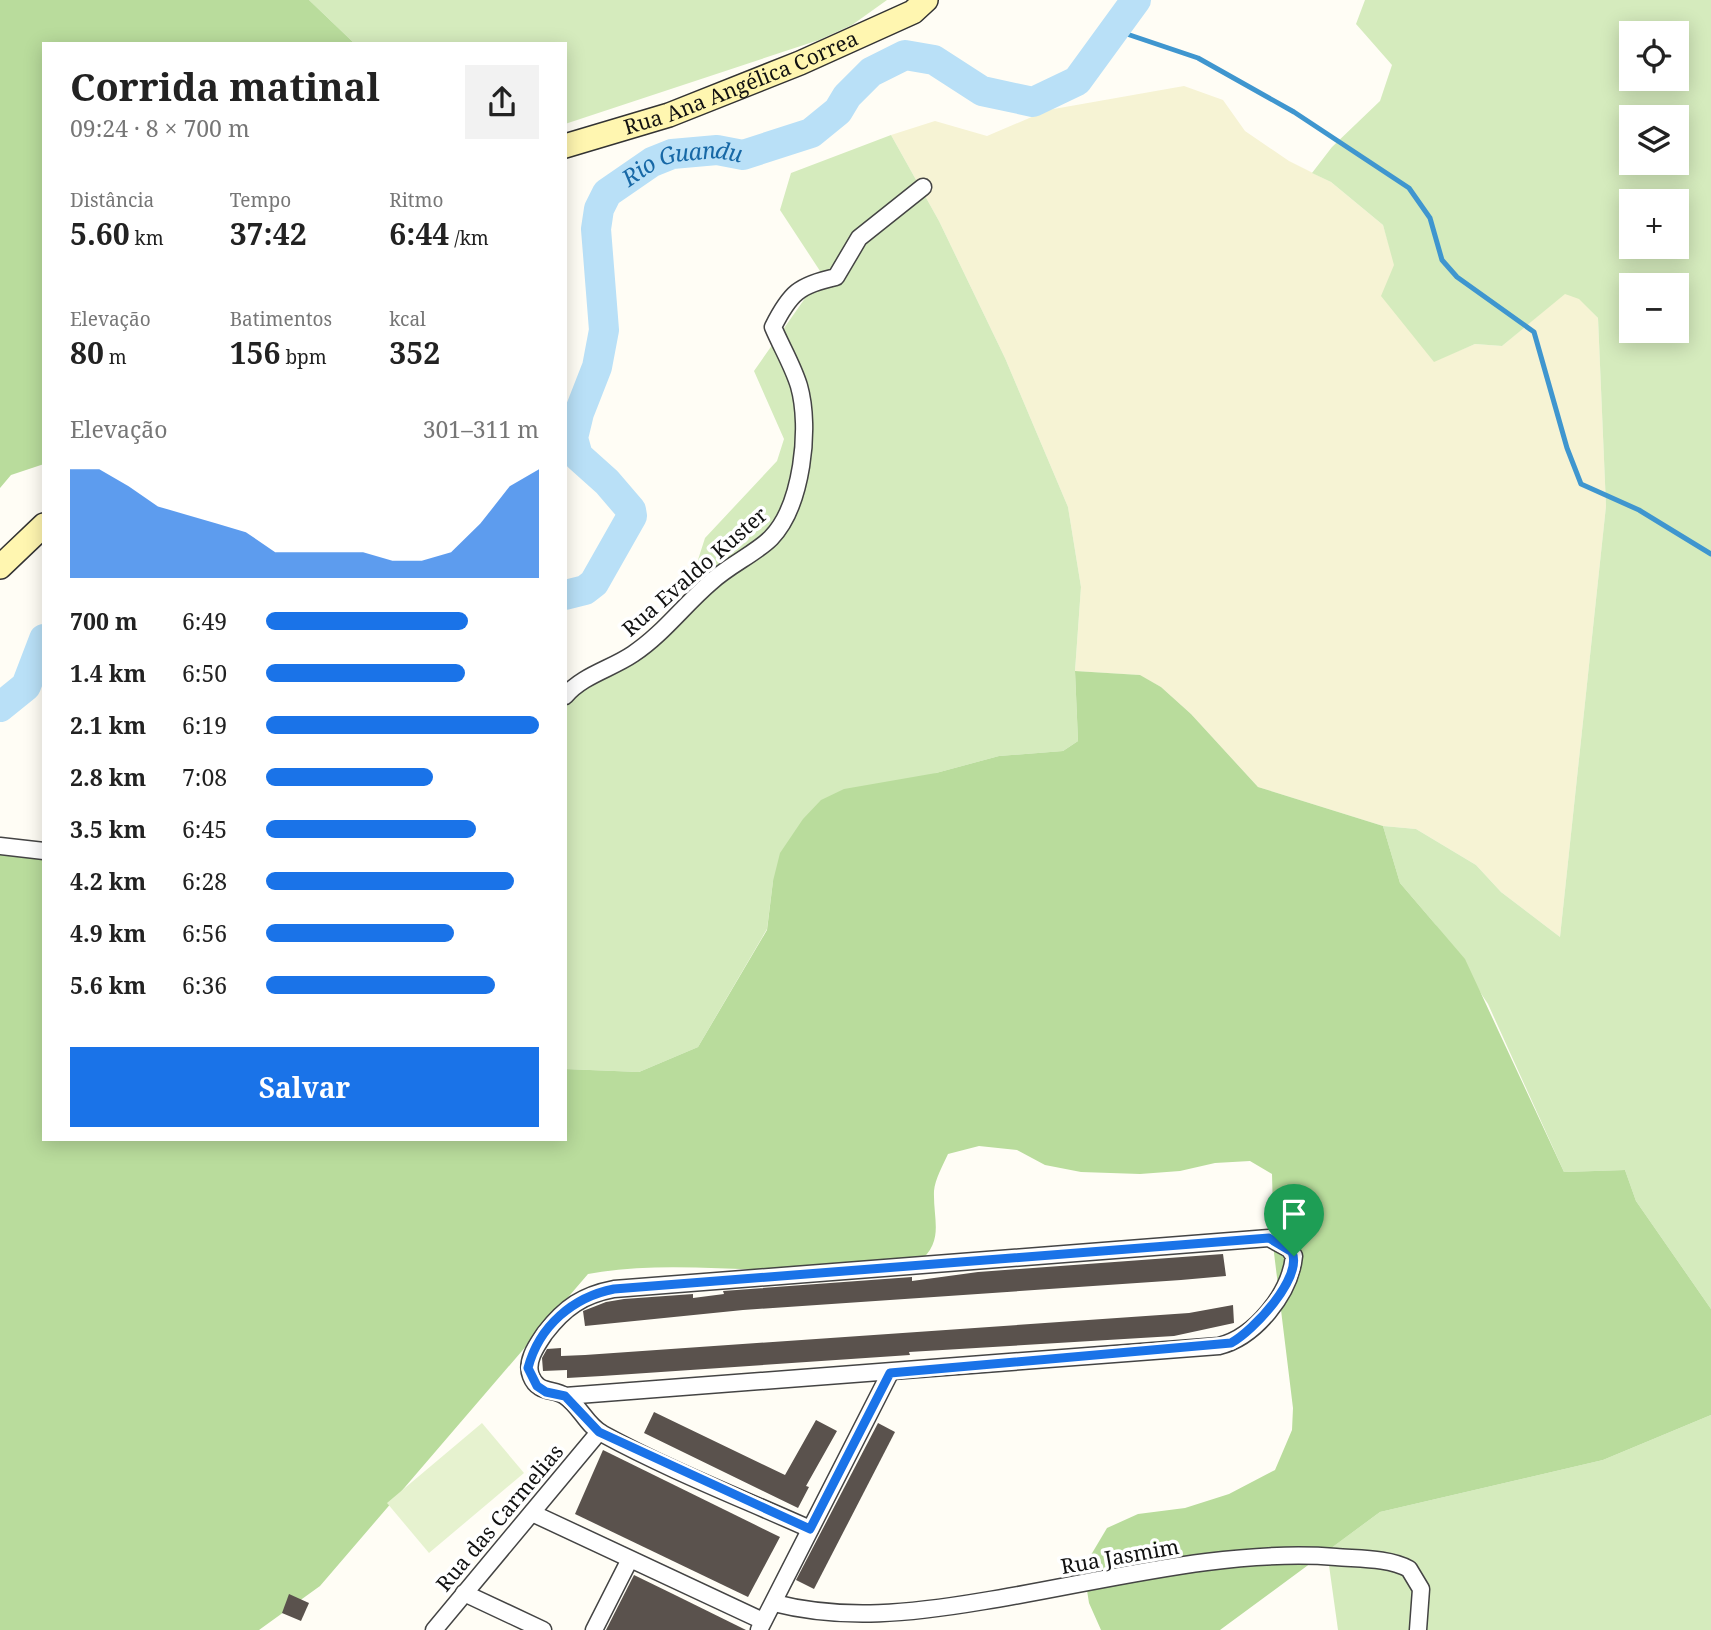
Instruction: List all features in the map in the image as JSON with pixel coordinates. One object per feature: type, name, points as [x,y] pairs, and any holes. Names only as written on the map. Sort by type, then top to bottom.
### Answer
[{"type":"street","name":"Rua Ana Angélica Correa","points":[[567,145],[669,115],[800,63],[919,6]]},
{"type":"street","name":"Rua Evaldo Kuster","points":[[567,694],[582,681],[633,654],[659,635],[725,569],[770,539],[790,514],[800,472],[803,423],[799,386],[773,327],[785,303],[808,283],[836,277],[859,238],[923,187]]},
{"type":"street","points":[[0,567],[42,527]]},
{"type":"street","points":[[0,846],[42,851]]},
{"type":"street","points":[[1269,1238],[1289,1249],[1294,1256],[1284,1285],[1271,1307],[1257,1325],[1231,1343],[890,1373],[565,1396],[546,1392],[537,1386],[528,1368],[531,1356],[567,1308],[593,1293],[1269,1238]]},
{"type":"street","points":[[532,1514],[761,1625],[890,1373]]},
{"type":"street","points":[[565,1396],[599,1432],[810,1529]]},
{"type":"street","name":"Rua das Carmelias","points":[[434,1630],[599,1432]]},
{"type":"street","name":"Rua Jasmim","points":[[774,1603],[807,1612],[873,1615],[941,1608],[1247,1556],[1324,1556],[1374,1560],[1409,1569],[1421,1589],[1418,1630]]},
{"type":"street","points":[[594,1630],[629,1561]]},
{"type":"street","points":[[464,1593],[543,1630]]},
{"type":"shaded area","points":[[1184,86],[1223,100],[1245,131],[1289,161],[1331,182],[1383,225],[1395,265],[1434,361],[1475,344],[1502,346],[1565,293],[1579,298],[1598,318],[1606,506],[1560,937],[1501,892],[1476,865],[1416,829],[1383,826],[1258,787],[1191,714],[1161,687],[1139,675],[1075,671],[1081,587],[1068,507],[1005,358],[939,221],[891,135],[935,121],[987,136],[1048,110]]},
{"type":"green space","points":[[0,0],[309,0],[353,42],[42,42],[42,465],[11,475],[0,488]]},
{"type":"green space","points":[[309,0],[887,0],[852,25],[819,40],[567,123],[567,42],[353,42]]},
{"type":"green space","points":[[1365,0],[1711,0],[1711,1309],[1636,1201],[1625,1170],[1564,1172],[1488,1004],[1435,924],[1400,883],[1383,826],[1416,829],[1476,865],[1501,892],[1560,937],[1606,506],[1598,318],[1579,299],[1565,294],[1502,346],[1475,344],[1434,362],[1381,296],[1394,265],[1383,225],[1331,182],[1312,173],[1332,147],[1380,101],[1392,65],[1356,24]]},
{"type":"green space","points":[[891,135],[939,221],[1005,358],[1068,507],[1081,587],[1075,671],[1078,741],[1063,751],[999,756],[936,773],[773,881],[767,929],[698,1047],[639,1072],[567,1069],[567,682],[638,649],[687,594],[705,538],[777,461],[784,439],[754,371],[822,274],[780,210],[791,173]]},
{"type":"green space","points":[[1075,671],[1140,675],[1161,687],[1191,714],[1258,787],[1383,826],[1400,883],[1465,959],[1564,1172],[1625,1170],[1636,1201],[1711,1309],[1711,1415],[1603,1460],[1380,1512],[1220,1630],[1101,1630],[1089,1603],[1086,1584],[1088,1560],[1107,1528],[1138,1514],[1185,1508],[1229,1494],[1275,1470],[1292,1430],[1293,1408],[1274,1253],[1272,1174],[1250,1161],[1215,1163],[1180,1171],[1140,1174],[1081,1172],[1045,1165],[1017,1150],[979,1146],[948,1154],[935,1186],[935,1238],[932,1247],[918,1263],[816,1270],[641,1268],[588,1274],[320,1586],[259,1630],[0,1630],[0,842],[42,843],[42,1141],[567,1141],[567,1069],[639,1072],[698,1047],[767,930],[773,881],[780,853],[803,819],[821,800],[844,789],[936,773],[999,756],[1063,751],[1078,741]]},
{"type":"green space","points":[[1711,1415],[1711,1630],[1338,1630],[1327,1551],[1380,1512],[1603,1460]]},
{"type":"green space","points":[[482,1423],[524,1473],[429,1553],[387,1503]]},
{"type":"building","points":[[1223,1254],[1226,1276],[743,1310],[585,1326],[583,1311],[606,1302],[624,1299],[693,1294],[693,1298],[724,1294],[723,1291],[912,1277],[912,1281],[978,1272]]},
{"type":"building","points":[[1233,1305],[1234,1323],[1174,1336],[909,1352],[910,1355],[567,1378],[567,1370],[543,1371],[542,1358],[547,1349],[561,1348],[561,1356],[585,1355],[1189,1313]]},
{"type":"building","points":[[654,1412],[785,1475],[816,1420],[837,1431],[806,1486],[809,1487],[798,1508],[644,1433]]},
{"type":"building","points":[[878,1423],[895,1432],[814,1589],[796,1580]]},
{"type":"building","points":[[603,1450],[780,1537],[748,1597],[575,1514]]},
{"type":"building","points":[[634,1575],[673,1594],[746,1630],[606,1630]]},
{"type":"building","points":[[289,1594],[309,1603],[301,1621],[282,1613]]},
{"type":"waterway","name":"Rio Guandu","points":[[567,594],[585,590],[594,583],[632,516],[631,510],[607,482],[578,456],[573,438],[579,413],[597,367],[604,330],[596,229],[599,209],[607,193],[652,162],[672,154],[717,150],[743,155],[811,133],[838,111],[847,96],[871,72],[905,55],[934,60],[982,91],[1033,102],[1077,81],[1136,0]]},
{"type":"waterway","points":[[1115,30],[1198,58],[1294,112],[1409,188],[1430,218],[1442,260],[1457,277],[1534,332],[1567,448],[1581,484],[1639,510],[1711,554]]},
{"type":"waterway","name":"Rio Guandu","points":[[0,707],[26,686],[42,644]]},
{"type":"route","points":[[1269,1238],[1289,1249],[1294,1256],[1284,1285],[1271,1307],[1257,1325],[1231,1343],[1180,1350],[890,1373],[810,1529],[599,1432],[565,1396],[546,1392],[537,1386],[528,1368],[531,1356],[543,1336],[567,1308],[593,1293],[614,1289],[1269,1238]]}]
